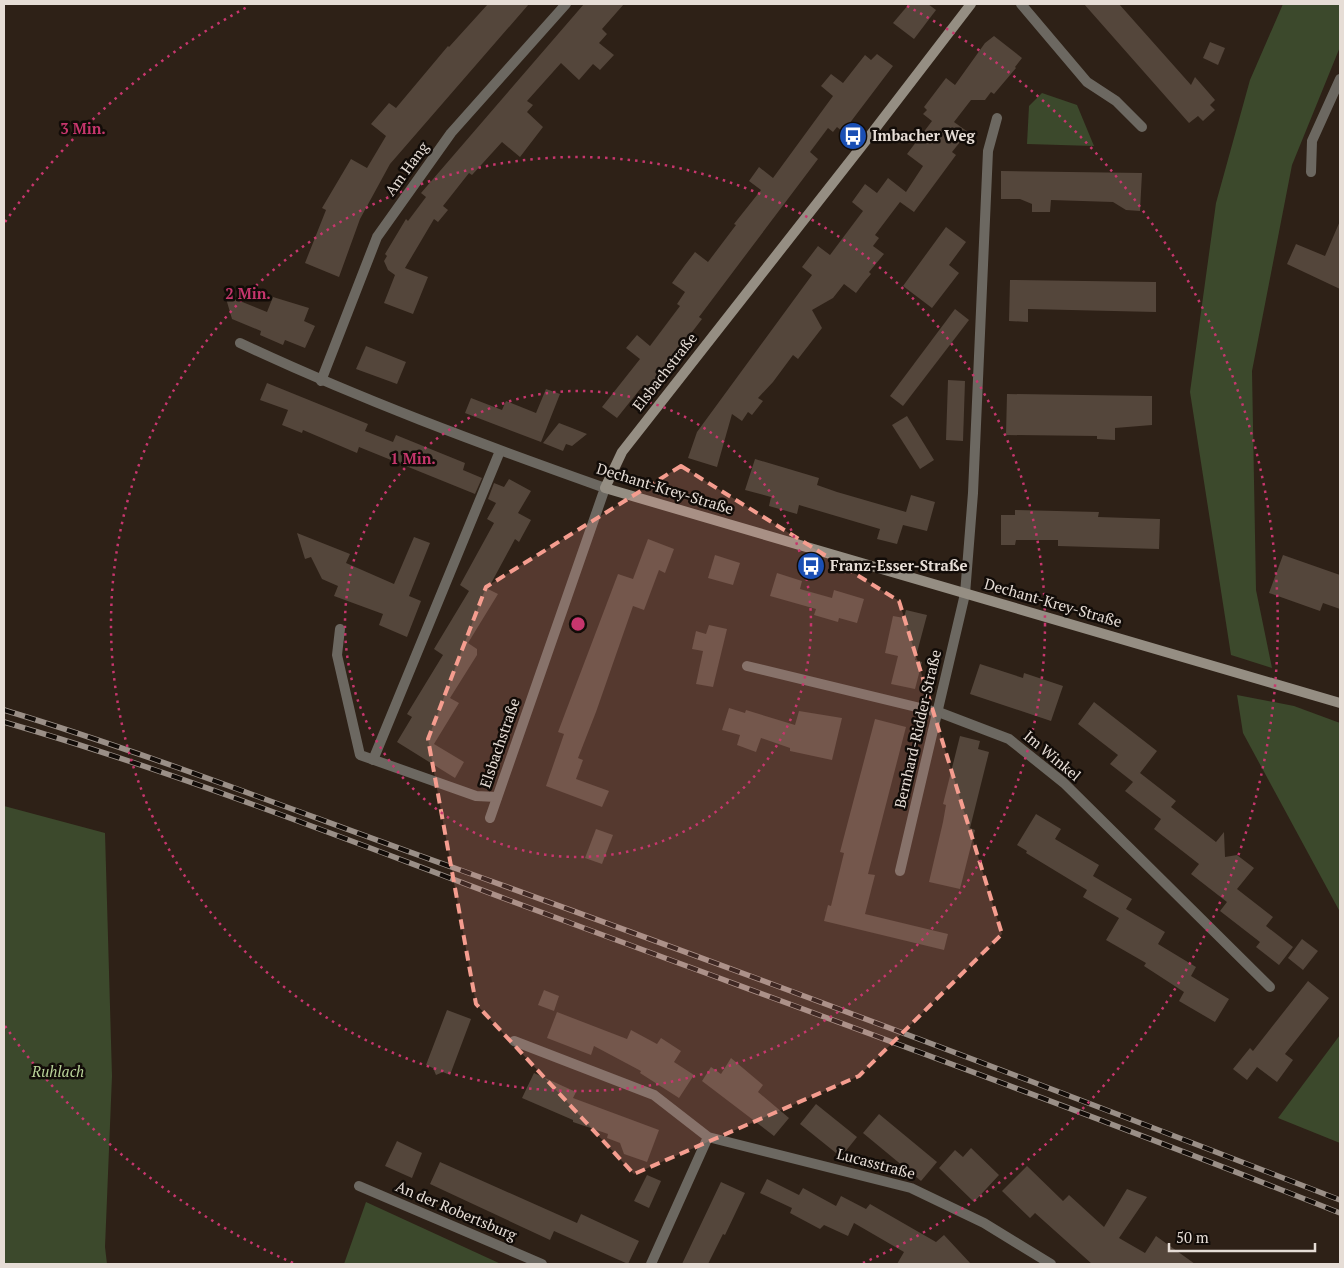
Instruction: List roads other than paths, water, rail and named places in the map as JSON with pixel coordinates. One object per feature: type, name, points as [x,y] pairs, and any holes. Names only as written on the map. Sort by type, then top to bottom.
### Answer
[{"type":"street","name":"Am Hang","points":[[320,381],[376,237],[451,133],[566,4]]},
{"type":"street","name":"Elsbachstraße","points":[[490,818],[605,488],[628,445],[971,4]]},
{"type":"street","points":[[1021,4],[1087,82],[1116,101],[1142,127]]},
{"type":"street","points":[[1311,172],[1312,141],[1340,79]]},
{"type":"street","points":[[965,594],[973,493],[988,151],[997,118]]},
{"type":"street","name":"Dechant-Krey-Straße","points":[[240,343],[320,381],[500,451],[605,488],[1340,703]]},
{"type":"street","points":[[373,760],[500,451]]},
{"type":"street","name":"Bernhard-Ridder-Straße","points":[[900,871],[965,594]]},
{"type":"street","points":[[340,628],[337,655],[360,755],[476,796],[497,797]]},
{"type":"street","name":"Im Winkel","points":[[747,666],[938,712],[1008,739],[1064,783],[1270,986]]},
{"type":"street","name":"Lucasstraße","points":[[514,1041],[654,1094],[708,1136],[911,1188],[984,1223],[1051,1264]]},
{"type":"street","points":[[651,1264],[708,1136]]},
{"type":"street","name":"An der Robertsburg","points":[[359,1186],[542,1264]]},
{"type":"railway","points":[[4,710],[177,767],[683,951],[1012,1074],[1340,1200]]},
{"type":"railway","points":[[4,722],[144,766],[282,815],[1047,1100],[1340,1213]]},
{"type":"place","name":"Imbacher Weg","points":[[853,136]]},
{"type":"place","name":"Franz-Esser-Straße","points":[[811,566]]},
{"type":"park label","name":"Ruhlach","points":[[58,1072]]}]
